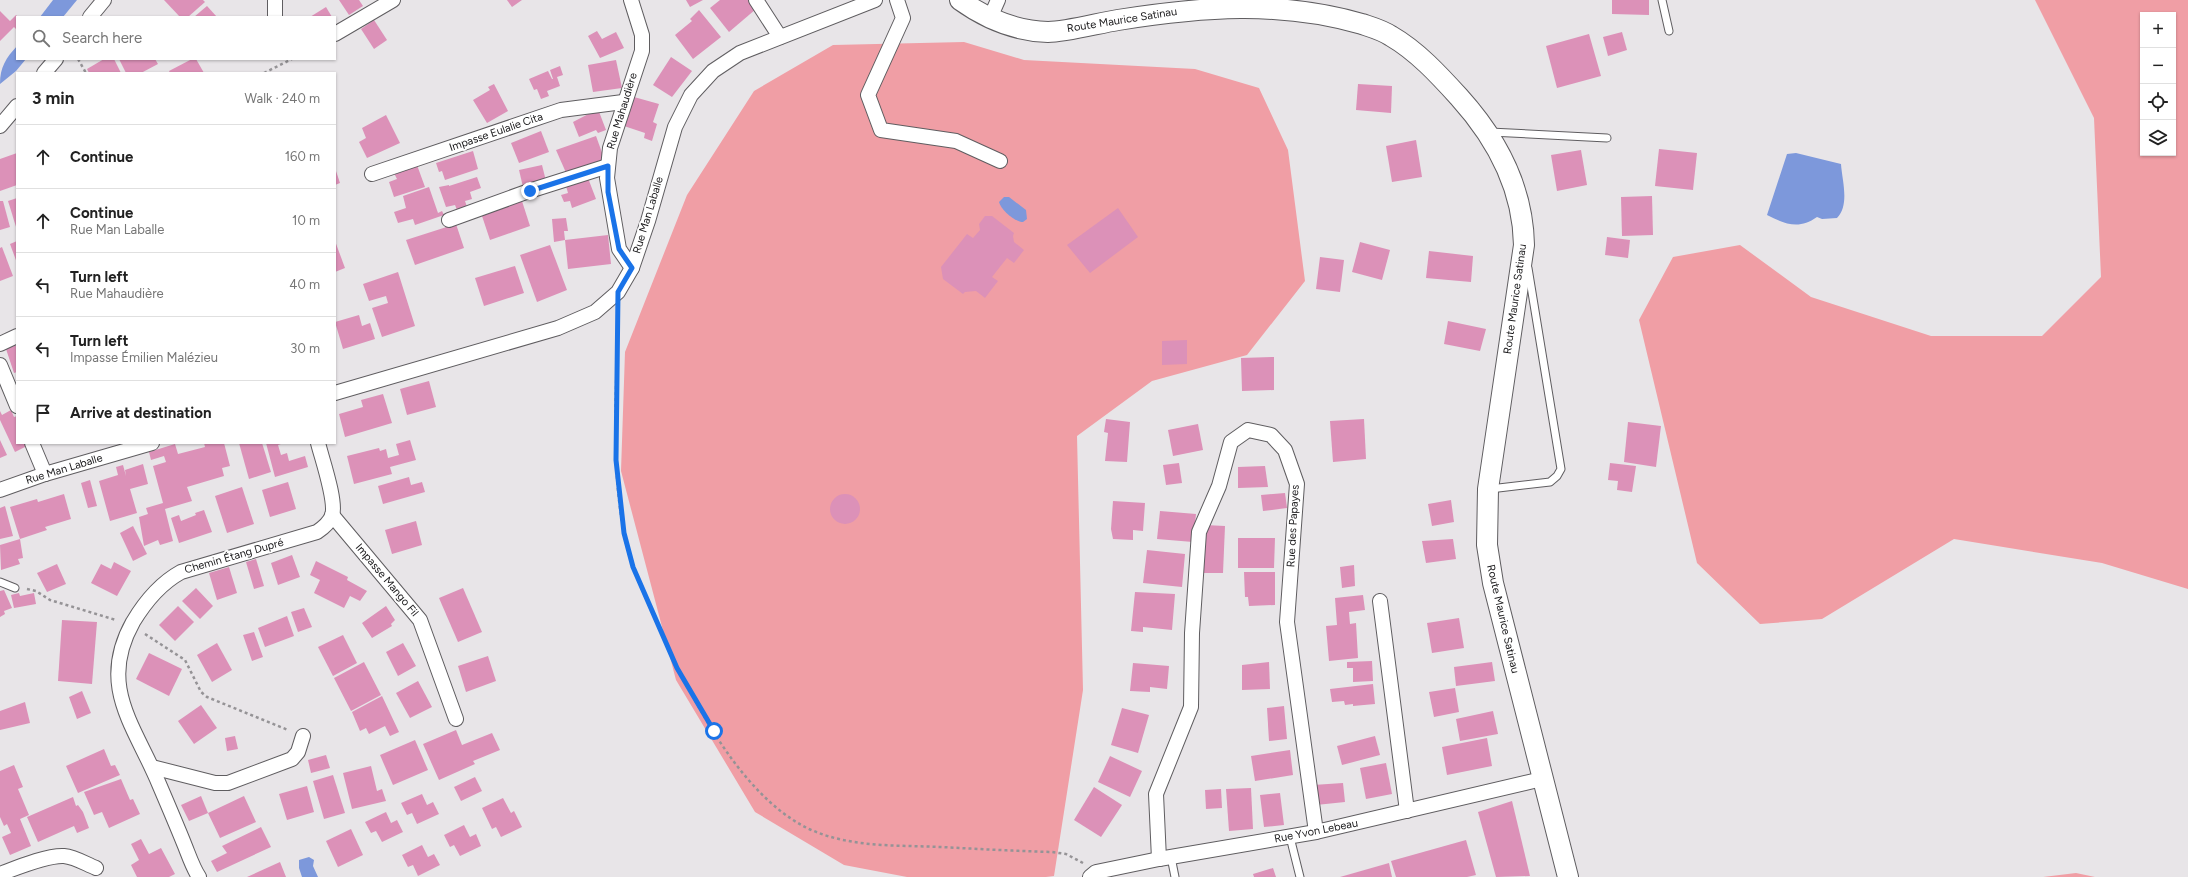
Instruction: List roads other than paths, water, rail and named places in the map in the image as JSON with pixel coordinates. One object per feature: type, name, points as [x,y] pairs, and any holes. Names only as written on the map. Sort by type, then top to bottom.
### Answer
[{"type":"main road","name":"Route Maurice Satinau","points":[[960,0],[978,14],[1014,27],[1049,32],[1182,10],[1242,2],[1273,4],[1340,15],[1390,35],[1435,71],[1468,106],[1506,164],[1518,193],[1524,221],[1524,245],[1488,490],[1487,545],[1493,583],[1568,877]]},
{"type":"street","points":[[91,16],[104,0]]},
{"type":"street","points":[[275,0],[275,16]]},
{"type":"street","points":[[336,33],[393,0]]},
{"type":"street","name":"Rue Mahaudière","points":[[631,0],[642,34],[642,51],[623,102],[610,148],[608,192],[619,249],[632,268]]},
{"type":"street","points":[[756,0],[780,37]]},
{"type":"street","name":"Rue Man Laballe","points":[[336,393],[558,328],[595,312],[618,292],[632,268],[648,221],[675,127],[692,96],[713,71],[740,53],[875,0]]},
{"type":"street","points":[[897,0],[904,18],[868,95],[881,130],[956,141],[1000,161]]},
{"type":"street","points":[[990,18],[998,0]]},
{"type":"street","points":[[45,72],[55,60]]},
{"type":"street","name":"Impasse Eulalie Cita","points":[[372,174],[561,110],[623,102]]},
{"type":"street","points":[[0,126],[16,107]]},
{"type":"street","points":[[449,220],[530,191],[608,166]]},
{"type":"street","points":[[0,344],[16,336]]},
{"type":"street","points":[[0,365],[16,404]]},
{"type":"street","name":"Rue des Papayes","points":[[1165,858],[1156,794],[1191,707],[1192,633],[1199,532],[1219,486],[1231,442],[1248,430],[1271,435],[1285,450],[1297,484],[1287,622],[1316,832]]},
{"type":"street","points":[[32,444],[45,474]]},
{"type":"street","name":"Rue Man Laballe","points":[[0,490],[45,474],[149,444]]},
{"type":"street","points":[[318,444],[333,504],[332,515]]},
{"type":"street","name":"Chemin Étang Dupré","points":[[199,877],[152,767],[126,715],[118,677],[120,652],[124,638],[138,613],[168,579],[181,572],[317,532],[325,526],[332,515]]},
{"type":"street","name":"Impasse Mango Fil","points":[[332,515],[420,620],[456,718]]},
{"type":"street","points":[[1380,601],[1407,811]]},
{"type":"street","points":[[152,767],[215,783],[228,783],[292,759],[298,752],[303,736]]},
{"type":"street","name":"Rue Yvon Lebeau","points":[[1093,874],[1165,858],[1316,832],[1542,779]]},
{"type":"street","points":[[0,874],[46,859],[64,856],[76,859],[96,868]]},
{"type":"lane","points":[[1662,0],[1669,30]]},
{"type":"lane","points":[[1486,132],[1607,138]]},
{"type":"lane","points":[[1488,490],[1550,482],[1557,476],[1561,469],[1524,245]]},
{"type":"lane","points":[[0,582],[16,588]]},
{"type":"lane","points":[[1290,837],[1300,877]]},
{"type":"lane","points":[[1165,858],[1175,877]]},
{"type":"water","points":[[53,0],[77,0],[64,16],[41,16]]},
{"type":"water","points":[[16,47],[16,60],[25,60],[16,71],[0,84],[2,68]]},
{"type":"water","points":[[1796,153],[1841,164],[1844,199],[1841,213],[1837,218],[1822,219],[1817,217],[1804,223],[1792,224],[1780,221],[1767,215],[1787,154]]},
{"type":"water","points":[[1004,197],[1009,197],[1026,210],[1027,219],[1023,222],[1016,220],[1005,212],[999,202]]},
{"type":"water","points":[[309,857],[314,860],[313,866],[318,877],[302,877],[299,868],[299,860]]}]
